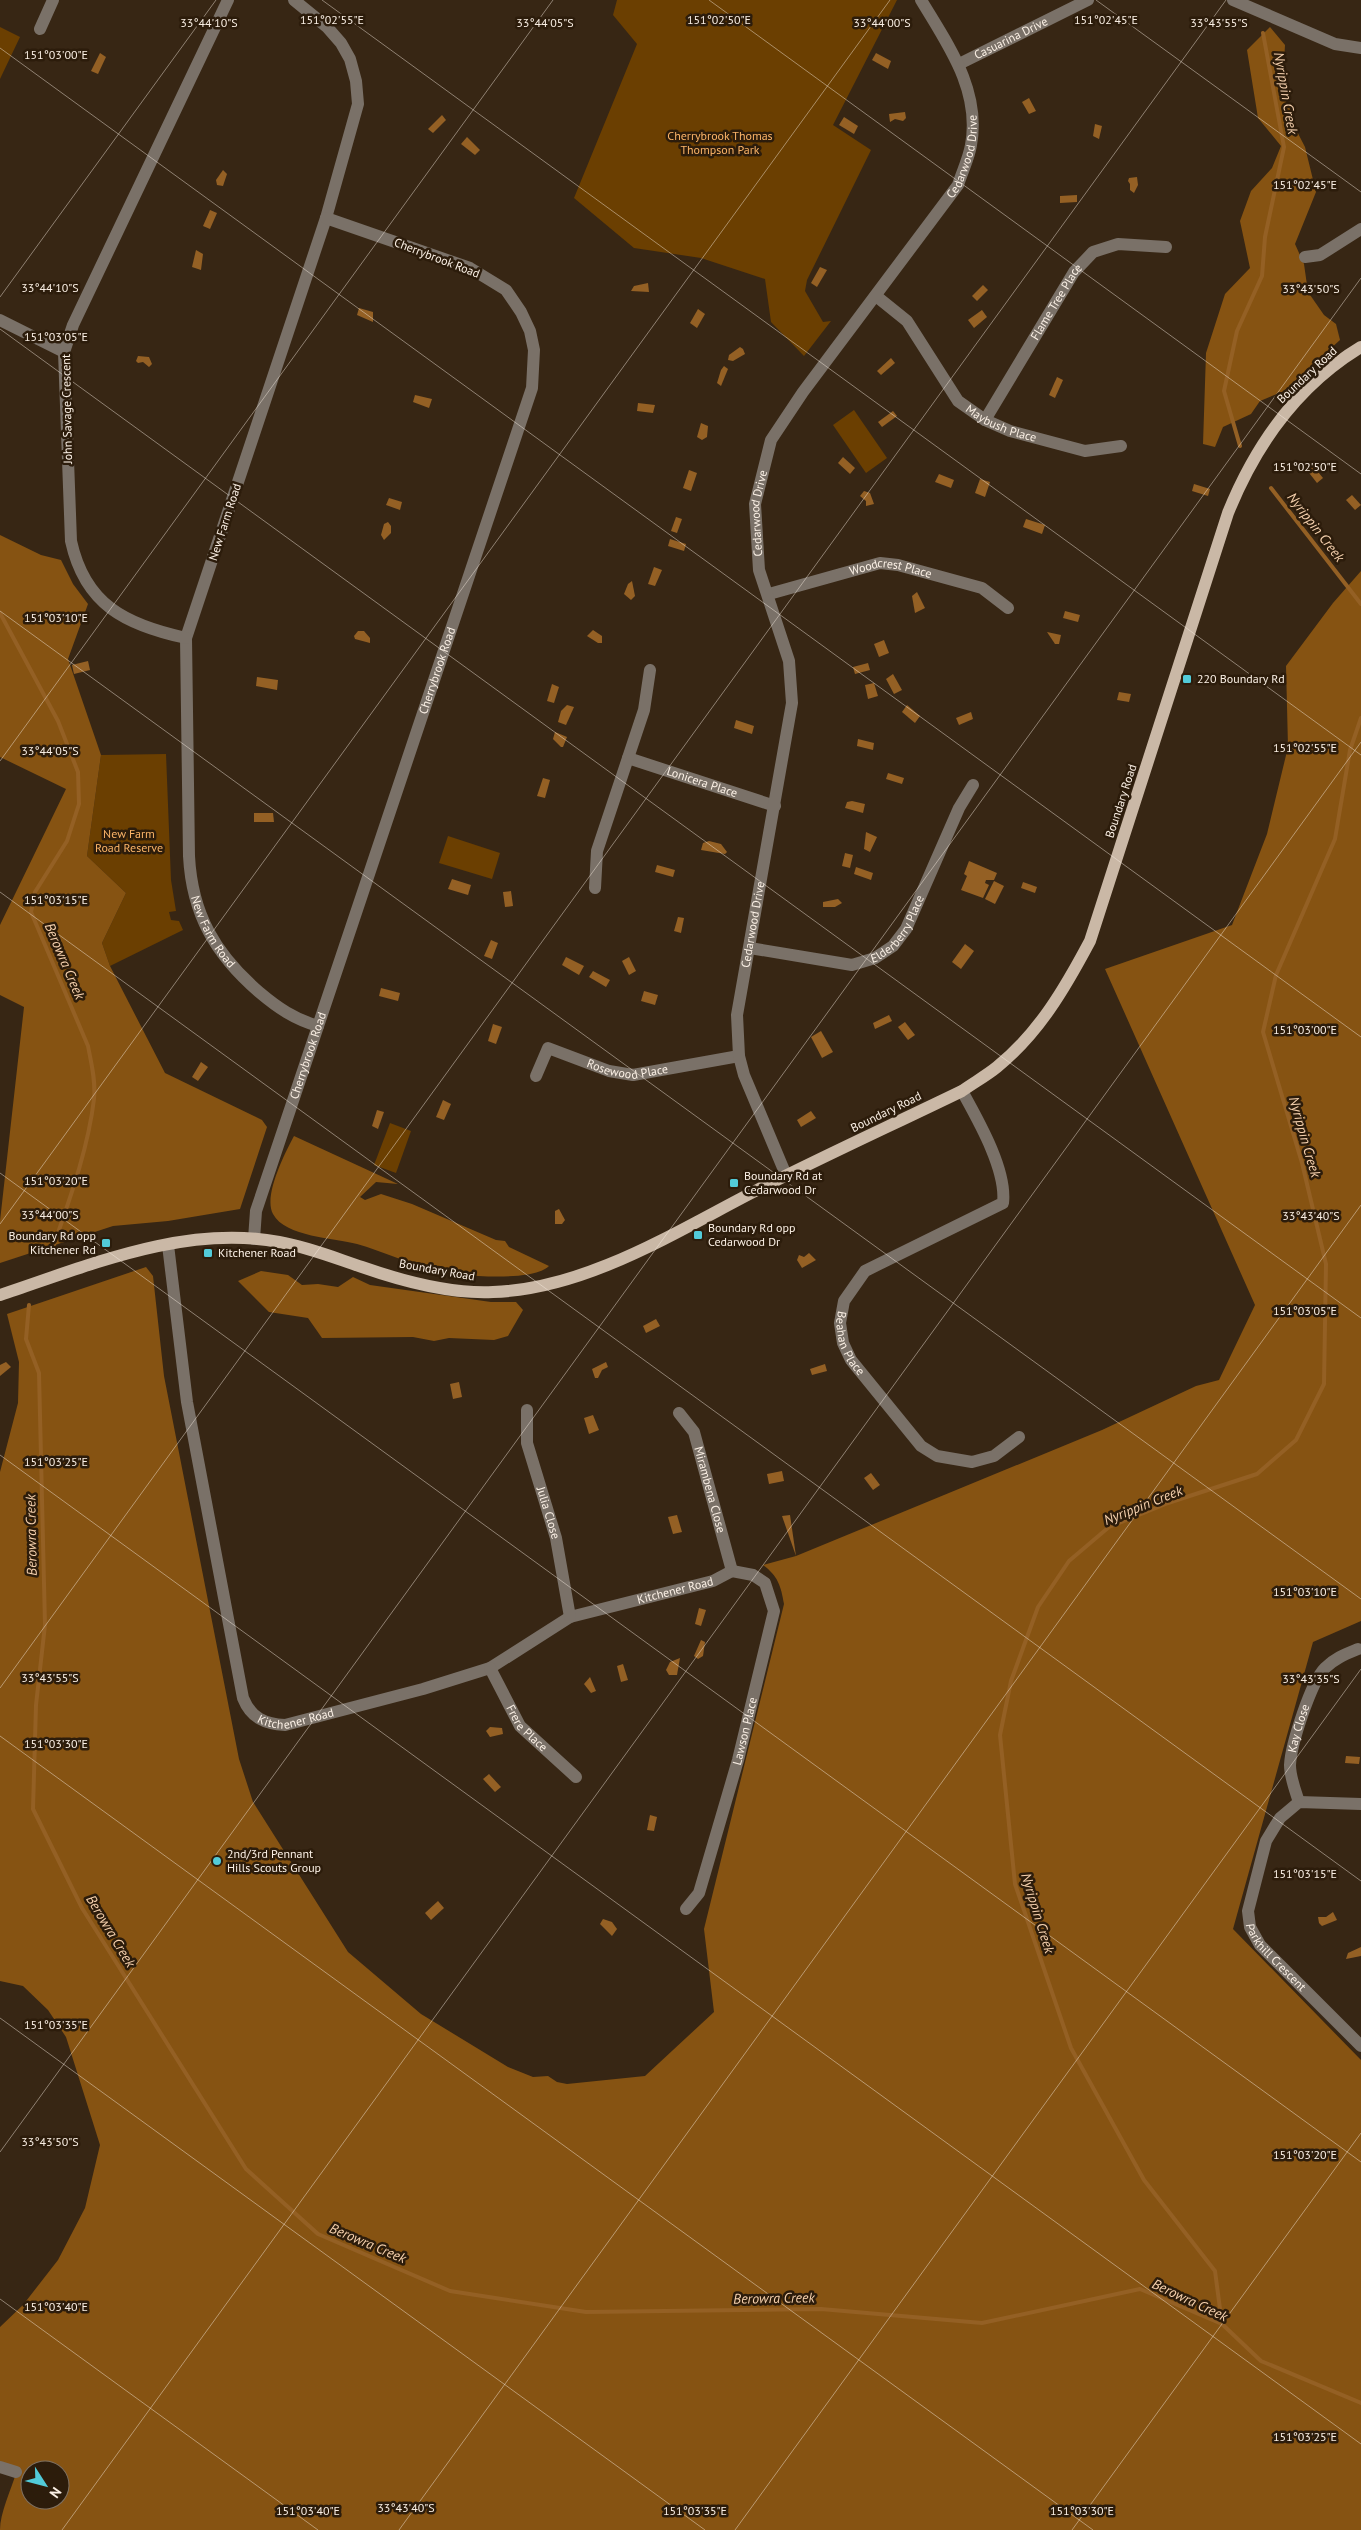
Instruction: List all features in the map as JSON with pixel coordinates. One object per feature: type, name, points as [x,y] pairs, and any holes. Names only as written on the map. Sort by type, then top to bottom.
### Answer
[{"type":"main road","name":"Boundary Road","points":[[0,1295],[132,1252],[190,1240],[254,1239],[315,1250],[365,1268],[454,1289],[492,1292],[531,1288],[603,1267],[786,1175],[962,1091],[996,1068],[1043,1019],[1064,991],[1090,941],[1228,513],[1241,481],[1258,450],[1283,415],[1302,395],[1347,356],[1361,347]]},
{"type":"street","points":[[40,29],[53,0]]},
{"type":"street","name":"John Savage Crescent","points":[[186,638],[154,631],[107,606],[95,595],[76,564],[71,541],[64,352],[72,325],[228,0]]},
{"type":"street","name":"New Farm Road","points":[[294,0],[327,27],[341,42],[350,59],[356,81],[358,104],[326,218],[186,638],[189,856],[190,874],[198,910],[215,944],[236,971],[280,1009],[292,1017],[318,1026]]},
{"type":"street","name":"Cedarwood Drive","points":[[786,1175],[750,1093],[739,1056],[737,1014],[790,724],[792,683],[785,644],[760,570],[755,504],[771,440],[803,392],[958,184],[971,145],[973,104],[959,64],[921,0]]},
{"type":"street","name":"Casuarina Drive","points":[[959,64],[1088,0]]},
{"type":"street","points":[[1233,0],[1335,44],[1361,48]]},
{"type":"street","name":"Cherrybrook Road","points":[[254,1239],[256,1211],[532,388],[534,350],[530,331],[521,312],[506,290],[488,277],[470,268],[326,218]]},
{"type":"street","points":[[1305,257],[1320,255],[1361,229]]},
{"type":"street","name":"Flame Tree Place","points":[[985,420],[1074,272],[1093,252],[1118,244],[1166,247]]},
{"type":"street","name":"Maybush Place","points":[[876,296],[907,321],[958,401],[985,420],[1010,431],[1084,451],[1121,446]]},
{"type":"street","points":[[0,320],[64,352]]},
{"type":"street","name":"Woodcrest Place","points":[[769,594],[880,563],[898,565],[982,588],[1008,608]]},
{"type":"street","points":[[595,888],[597,851],[644,710],[650,670]]},
{"type":"street","name":"Lonicera Place","points":[[628,758],[774,806]]},
{"type":"street","name":"Elderberry Place","points":[[750,948],[852,965],[875,958],[893,946],[906,929],[959,808],[973,785]]},
{"type":"street","name":"Rosewood Place","points":[[536,1076],[548,1048],[609,1071],[633,1075],[739,1056]]},
{"type":"street","name":"Beahan Place","points":[[962,1091],[984,1131],[1004,1191],[1003,1203],[865,1271],[844,1301],[840,1323],[843,1343],[852,1360],[927,1450],[957,1461],[972,1462],[994,1456],[1019,1437]]},
{"type":"street","name":"Kitchener Road","points":[[168,1245],[187,1402],[243,1698],[247,1708],[261,1720],[271,1724],[285,1725],[423,1689],[490,1668],[570,1617],[713,1581],[732,1571]]},
{"type":"street","name":"Julia Close","points":[[527,1410],[527,1443],[556,1538],[570,1617]]},
{"type":"street","name":"Mirambena Close","points":[[679,1413],[694,1432],[732,1571]]},
{"type":"street","name":"Lawson Place","points":[[686,1909],[700,1893],[738,1760],[774,1611],[765,1583],[753,1575],[732,1571]]},
{"type":"street","name":"Kay Close","points":[[1300,1802],[1290,1766],[1292,1753],[1314,1682],[1324,1668],[1338,1657],[1358,1649]]},
{"type":"street","name":"Frere Place","points":[[490,1668],[520,1726],[576,1777]]},
{"type":"street","points":[[1300,1802],[1361,1804]]},
{"type":"street","name":"Parkhill Crescent","points":[[1300,1802],[1280,1818],[1266,1841],[1248,1911],[1250,1928],[1260,1945],[1361,2046]]},
{"type":"street","points":[[0,2467],[16,2472]]},
{"type":"green space","name":"Cherrybrook Thomas Thompson Park","points":[[617,0],[897,0],[833,125],[871,150],[807,280],[805,291],[823,322],[831,321],[804,356],[771,322],[765,279],[701,258],[634,248],[574,198],[637,44],[613,15]]},
{"type":"green space","points":[[0,27],[20,37],[0,79]]},
{"type":"green space","points":[[854,410],[887,458],[866,473],[833,425]]},
{"type":"green space","name":"New Farm Road Reserve","points":[[166,754],[171,880],[176,911],[169,912],[171,920],[179,921],[183,930],[110,966],[102,943],[126,893],[87,856],[101,755]]},
{"type":"green space","points":[[448,836],[500,853],[492,879],[439,863]]},
{"type":"green space","points":[[390,1123],[411,1131],[396,1173],[374,1165]]},
{"type":"shaded area","points":[[1270,27],[1285,45],[1283,80],[1286,101],[1290,107],[1290,118],[1305,147],[1316,192],[1295,244],[1304,264],[1308,292],[1324,315],[1336,324],[1340,340],[1284,391],[1260,401],[1251,414],[1223,427],[1215,447],[1203,444],[1206,353],[1225,294],[1250,268],[1240,221],[1251,191],[1272,168],[1281,146],[1258,118],[1247,50]]},
{"type":"shaded area","points":[[100,53],[106,57],[98,74],[91,71]]},
{"type":"shaded area","points":[[876,53],[891,61],[888,69],[872,60]]},
{"type":"shaded area","points":[[1029,98],[1036,111],[1029,114],[1022,102]]},
{"type":"shaded area","points":[[905,112],[906,118],[903,121],[895,119],[890,122],[889,114]]},
{"type":"shaded area","points":[[442,115],[446,120],[433,133],[428,129]]},
{"type":"shaded area","points":[[844,117],[858,126],[854,134],[839,125]]},
{"type":"shaded area","points":[[1095,124],[1102,126],[1099,139],[1093,136]]},
{"type":"shaded area","points":[[467,137],[480,150],[475,155],[461,144]]},
{"type":"shaded area","points":[[223,170],[227,174],[223,186],[217,185],[216,180]]},
{"type":"shaded area","points":[[1137,177],[1138,185],[1134,193],[1130,190],[1128,181],[1129,178]]},
{"type":"shaded area","points":[[1077,195],[1077,202],[1060,203],[1060,196]]},
{"type":"shaded area","points":[[210,210],[217,213],[210,229],[203,226]]},
{"type":"shaded area","points":[[196,250],[203,254],[201,270],[192,267]]},
{"type":"shaded area","points":[[820,267],[827,270],[817,287],[811,283]]},
{"type":"shaded area","points":[[648,283],[649,292],[631,291],[634,286]]},
{"type":"shaded area","points":[[983,285],[988,290],[977,301],[972,296]]},
{"type":"shaded area","points":[[359,308],[373,312],[373,322],[357,315]]},
{"type":"shaded area","points":[[698,309],[705,314],[697,328],[690,323]]},
{"type":"shaded area","points":[[982,310],[987,317],[974,328],[968,320]]},
{"type":"shaded area","points":[[740,347],[745,354],[733,361],[728,360],[729,355]]},
{"type":"shaded area","points":[[138,356],[149,357],[152,364],[149,367],[143,362],[138,363],[136,361]]},
{"type":"shaded area","points":[[891,358],[895,363],[881,375],[877,371]]},
{"type":"shaded area","points":[[724,366],[728,369],[721,386],[717,383]]},
{"type":"shaded area","points":[[1057,377],[1063,380],[1055,398],[1049,395]]},
{"type":"shaded area","points":[[415,395],[432,399],[429,408],[413,402]]},
{"type":"shaded area","points":[[638,403],[655,405],[653,413],[637,411]]},
{"type":"shaded area","points":[[893,411],[897,416],[882,427],[878,422]]},
{"type":"shaded area","points":[[701,423],[708,426],[707,437],[702,440],[697,437]]},
{"type":"shaded area","points":[[843,457],[855,468],[850,474],[838,463]]},
{"type":"shaded area","points":[[1314,467],[1323,478],[1317,483],[1306,469]]},
{"type":"shaded area","points":[[689,470],[697,473],[691,491],[683,488]]},
{"type":"shaded area","points":[[939,474],[954,480],[951,488],[935,482]]},
{"type":"shaded area","points":[[980,479],[990,482],[985,497],[975,493]]},
{"type":"shaded area","points":[[1194,484],[1210,489],[1208,496],[1192,491]]},
{"type":"shaded area","points":[[864,491],[870,493],[874,504],[866,506],[866,501],[860,496]]},
{"type":"shaded area","points":[[1352,495],[1361,505],[1355,510],[1346,500]]},
{"type":"shaded area","points":[[389,498],[402,502],[400,510],[386,505]]},
{"type":"shaded area","points":[[676,517],[682,519],[677,533],[671,531]]},
{"type":"shaded area","points":[[1026,519],[1045,525],[1042,534],[1023,527]]},
{"type":"shaded area","points":[[388,522],[391,526],[391,533],[384,540],[381,535],[384,524]]},
{"type":"shaded area","points":[[0,535],[41,555],[61,560],[73,584],[88,604],[68,659],[101,755],[87,856],[126,893],[102,943],[110,966],[165,1073],[262,1120],[267,1127],[240,1209],[168,1221],[113,1226],[0,1263],[0,1221],[24,1007],[0,995],[0,925],[66,789],[0,757]]},
{"type":"shaded area","points":[[670,539],[686,544],[684,551],[668,546]]},
{"type":"shaded area","points":[[654,567],[662,570],[655,586],[648,584]]},
{"type":"shaded area","points":[[1361,571],[1361,1621],[1313,1642],[1233,1929],[1361,2060],[1361,2530],[0,2530],[0,2523],[16,2473],[0,2467],[0,2327],[23,2305],[58,2260],[85,2208],[100,2145],[66,2037],[48,2010],[23,1986],[0,1981],[0,1472],[18,1403],[19,1362],[7,1314],[146,1267],[153,1276],[164,1376],[239,1759],[253,1802],[348,1952],[421,2014],[508,2067],[533,2077],[548,2076],[557,2082],[567,2084],[645,2076],[714,2012],[704,1929],[784,1604],[778,1582],[763,1565],[796,1556],[1102,1430],[1196,1386],[1219,1380],[1255,1305],[1105,969],[1232,925],[1267,834],[1288,747],[1286,666],[1333,603]]},
{"type":"shaded area","points":[[632,581],[635,596],[631,600],[624,594],[628,584]]},
{"type":"shaded area","points":[[917,592],[925,608],[915,613],[912,596]]},
{"type":"shaded area","points":[[1065,611],[1080,615],[1078,622],[1063,618]]},
{"type":"shaded area","points":[[593,630],[602,636],[602,643],[598,643],[587,636]]},
{"type":"shaded area","points":[[358,631],[364,631],[370,638],[370,643],[355,639],[354,636]]},
{"type":"shaded area","points":[[1047,632],[1061,635],[1059,644],[1055,644]]},
{"type":"shaded area","points":[[884,640],[889,653],[879,657],[874,644]]},
{"type":"shaded area","points":[[88,661],[90,670],[74,674],[72,665]]},
{"type":"shaded area","points":[[868,663],[870,670],[855,674],[853,667]]},
{"type":"shaded area","points":[[893,674],[902,690],[894,694],[886,679]]},
{"type":"shaded area","points":[[257,677],[278,680],[277,690],[256,686]]},
{"type":"shaded area","points":[[874,683],[878,696],[868,699],[865,685]]},
{"type":"shaded area","points":[[552,684],[559,687],[554,703],[547,701]]},
{"type":"shaded area","points":[[1119,692],[1131,694],[1129,702],[1117,700]]},
{"type":"shaded area","points":[[567,705],[574,707],[566,725],[558,722],[561,711]]},
{"type":"shaded area","points":[[907,705],[920,716],[915,723],[902,712]]},
{"type":"shaded area","points":[[971,712],[973,719],[959,725],[956,718]]},
{"type":"shaded area","points":[[736,720],[754,726],[752,734],[734,728]]},
{"type":"shaded area","points":[[555,732],[567,737],[563,747],[553,739]]},
{"type":"shaded area","points":[[858,739],[874,743],[873,750],[857,746]]},
{"type":"shaded area","points":[[888,773],[904,778],[902,784],[886,779]]},
{"type":"shaded area","points":[[543,778],[550,780],[545,798],[537,796]]},
{"type":"shaded area","points":[[852,801],[865,804],[863,813],[845,808],[847,802]]},
{"type":"shaded area","points":[[254,813],[273,813],[274,822],[254,822]]},
{"type":"shaded area","points":[[866,832],[877,837],[870,852],[864,849]]},
{"type":"shaded area","points":[[709,841],[721,844],[727,852],[725,854],[701,850],[703,843]]},
{"type":"shaded area","points":[[845,853],[853,855],[850,868],[842,866]]},
{"type":"shaded area","points":[[969,861],[997,873],[994,880],[986,880],[985,883],[989,885],[983,898],[961,890],[967,876],[964,874]]},
{"type":"shaded area","points":[[657,865],[675,870],[673,877],[655,872]]},
{"type":"shaded area","points":[[856,867],[873,873],[871,880],[854,874]]},
{"type":"shaded area","points":[[452,879],[471,885],[468,895],[448,889]]},
{"type":"shaded area","points":[[994,881],[1004,886],[995,904],[985,899]]},
{"type":"shaded area","points":[[1023,882],[1037,887],[1035,893],[1021,888]]},
{"type":"shaded area","points":[[511,891],[513,906],[505,907],[503,892]]},
{"type":"shaded area","points":[[838,899],[842,903],[835,907],[823,907],[823,902]]},
{"type":"shaded area","points":[[678,917],[684,918],[681,933],[674,931]]},
{"type":"shaded area","points":[[491,940],[498,943],[492,959],[484,956]]},
{"type":"shaded area","points":[[965,944],[974,951],[961,969],[952,962]]},
{"type":"shaded area","points":[[566,957],[584,966],[579,975],[562,965]]},
{"type":"shaded area","points":[[629,957],[636,971],[629,975],[622,961]]},
{"type":"shaded area","points":[[593,971],[610,980],[606,987],[589,977]]},
{"type":"shaded area","points":[[381,988],[400,993],[398,1001],[379,996]]},
{"type":"shaded area","points":[[644,991],[658,995],[655,1005],[641,1001]]},
{"type":"shaded area","points":[[889,1015],[892,1021],[875,1029],[873,1023]]},
{"type":"shaded area","points":[[905,1022],[915,1035],[908,1040],[898,1027]]},
{"type":"shaded area","points":[[493,1024],[502,1027],[496,1044],[488,1041]]},
{"type":"shaded area","points":[[821,1031],[833,1052],[822,1058],[811,1037]]},
{"type":"shaded area","points":[[201,1062],[208,1067],[198,1081],[192,1077]]},
{"type":"shaded area","points":[[443,1100],[451,1104],[444,1120],[436,1117]]},
{"type":"shaded area","points":[[377,1110],[384,1112],[378,1129],[372,1126]]},
{"type":"shaded area","points":[[811,1111],[816,1118],[801,1127],[797,1120]]},
{"type":"shaded area","points":[[294,1136],[398,1184],[376,1182],[360,1197],[365,1200],[381,1194],[412,1204],[496,1240],[505,1241],[509,1247],[549,1266],[527,1275],[510,1276],[472,1276],[440,1272],[357,1244],[311,1235],[288,1228],[279,1222],[273,1214],[271,1197],[276,1175]]},
{"type":"shaded area","points":[[559,1209],[565,1220],[562,1224],[555,1224],[555,1211]]},
{"type":"shaded area","points":[[809,1253],[816,1260],[802,1268],[797,1260],[799,1255],[804,1257]]},
{"type":"shaded area","points":[[261,1271],[288,1275],[302,1285],[318,1284],[338,1287],[353,1277],[370,1285],[491,1302],[516,1302],[523,1310],[508,1336],[494,1340],[449,1338],[434,1341],[413,1337],[322,1338],[308,1318],[269,1312],[238,1281]]},
{"type":"shaded area","points":[[656,1319],[660,1326],[646,1333],[643,1326]]},
{"type":"shaded area","points":[[6,1362],[11,1367],[0,1376],[0,1365]]},
{"type":"shaded area","points":[[606,1362],[608,1367],[602,1370],[598,1378],[595,1378],[592,1369]]},
{"type":"shaded area","points":[[825,1364],[827,1371],[812,1375],[810,1369]]},
{"type":"shaded area","points":[[459,1382],[462,1397],[453,1399],[450,1384]]},
{"type":"shaded area","points":[[593,1415],[599,1430],[589,1434],[584,1418]]},
{"type":"shaded area","points":[[782,1471],[784,1481],[769,1484],[767,1474]]},
{"type":"shaded area","points":[[871,1473],[880,1485],[873,1490],[864,1478]]},
{"type":"shaded area","points":[[677,1515],[682,1532],[673,1534],[668,1517]]},
{"type":"shaded area","points":[[790,1515],[796,1556],[782,1516]]},
{"type":"shaded area","points":[[699,1608],[706,1610],[701,1626],[695,1624]]},
{"type":"shaded area","points":[[701,1640],[705,1642],[703,1656],[698,1659],[694,1656]]},
{"type":"shaded area","points":[[680,1658],[677,1675],[669,1675],[666,1670],[670,1662]]},
{"type":"shaded area","points":[[623,1664],[628,1680],[621,1682],[617,1666]]},
{"type":"shaded area","points":[[590,1677],[596,1691],[591,1693],[584,1684]]},
{"type":"shaded area","points":[[490,1727],[502,1728],[503,1734],[490,1737],[486,1731]]},
{"type":"shaded area","points":[[1346,1756],[1360,1757],[1359,1764],[1345,1763]]},
{"type":"shaded area","points":[[489,1774],[501,1787],[495,1792],[483,1779]]},
{"type":"shaded area","points":[[650,1815],[657,1817],[654,1831],[647,1830]]},
{"type":"shaded area","points":[[438,1901],[444,1908],[431,1920],[425,1913]]},
{"type":"shaded area","points":[[1333,1912],[1337,1920],[1322,1926],[1319,1923],[1318,1917],[1326,1917]]},
{"type":"shaded area","points":[[603,1919],[612,1922],[617,1929],[612,1936],[600,1924]]},
{"type":"shaded area","points":[[1361,1947],[1361,1956],[1346,1959],[1348,1953]]},
{"type":"waterway","name":"Nyrippin Creek","points":[[1240,446],[1224,391],[1237,331],[1262,276],[1265,237],[1284,147],[1263,33]]},
{"type":"waterway","name":"Nyrippin Creek","points":[[1271,488],[1361,604]]},
{"type":"waterway","name":"Berowra Creek","points":[[0,613],[58,721],[78,772],[79,804],[67,841],[35,892],[31,912],[88,1046],[94,1085],[94,1099],[83,1156],[52,1250]]},
{"type":"waterway","name":"Nyrippin Creek","points":[[1222,2324],[1215,2271],[1144,2180],[1071,2048],[1015,1884],[1000,1735],[1011,1681],[1038,1607],[1069,1561],[1109,1527],[1168,1503],[1257,1474],[1296,1440],[1324,1384],[1326,1264],[1302,1163],[1263,1032],[1276,975],[1335,839],[1350,750],[1361,718]]},
{"type":"waterway","name":"Berowra Creek","points":[[29,1305],[26,1339],[39,1373],[45,1625],[36,1705],[33,1809],[82,1908],[246,2169],[318,2234],[450,2291],[586,2312],[821,2309],[982,2323],[1140,2289],[1222,2324],[1261,2361],[1361,2403]]},
{"type":"place","name":"220 Boundary Rd","points":[[1187,679]]},
{"type":"place","name":"Boundary Rd at Cedarwood Dr","points":[[734,1183]]},
{"type":"place","name":"Boundary Rd opp Cedarwood Dr","points":[[698,1235]]},
{"type":"place","name":"Boundary Rd opp Kitchener Rd","points":[[106,1243]]},
{"type":"place","name":"Kitchener Road","points":[[208,1253]]},
{"type":"place","name":"2nd/3rd Pennant Hills Scouts Group","points":[[217,1861]]}]
